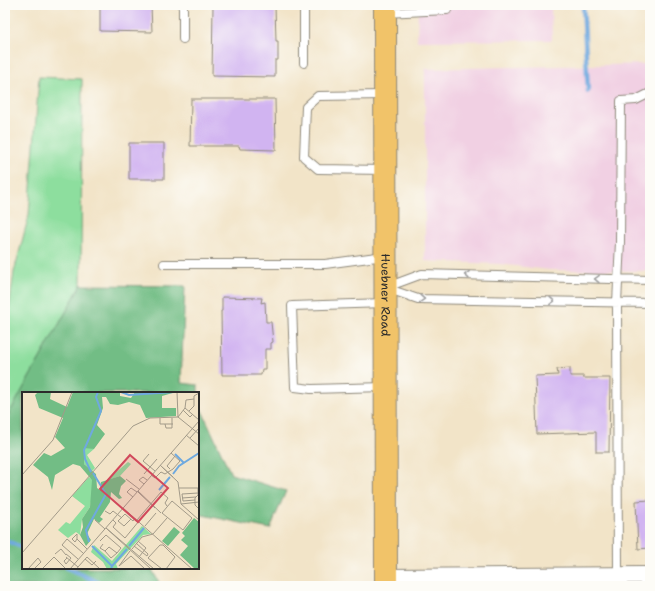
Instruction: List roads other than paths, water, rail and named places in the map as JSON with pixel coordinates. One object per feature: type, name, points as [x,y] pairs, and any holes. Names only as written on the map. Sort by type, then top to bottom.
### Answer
[{"type":"main road","name":"Huebner Road","points":[[385,9],[386,581]]},
{"type":"street","points":[[386,581],[592,581],[618,575],[650,575]]},
{"type":"lane","points":[[183,5],[183,39]]},
{"type":"lane","points":[[304,5],[304,63]]},
{"type":"lane","points":[[385,9],[447,10],[447,5]]},
{"type":"lane","points":[[618,575],[617,303],[620,242],[621,100],[636,100],[650,93]]},
{"type":"lane","points":[[385,95],[318,96],[306,107],[304,157],[318,169],[386,170]]},
{"type":"lane","points":[[164,264],[325,264],[385,256]]},
{"type":"lane","points":[[385,296],[422,274],[650,280]]},
{"type":"lane","points":[[385,387],[312,389],[295,386],[292,306],[385,296],[418,299],[650,303]]},
{"type":"waterway","points":[[583,5],[588,91]]},
{"type":"waterway","points":[[5,540],[22,548]]},
{"type":"waterway","points":[[69,569],[102,584],[103,586]]}]
